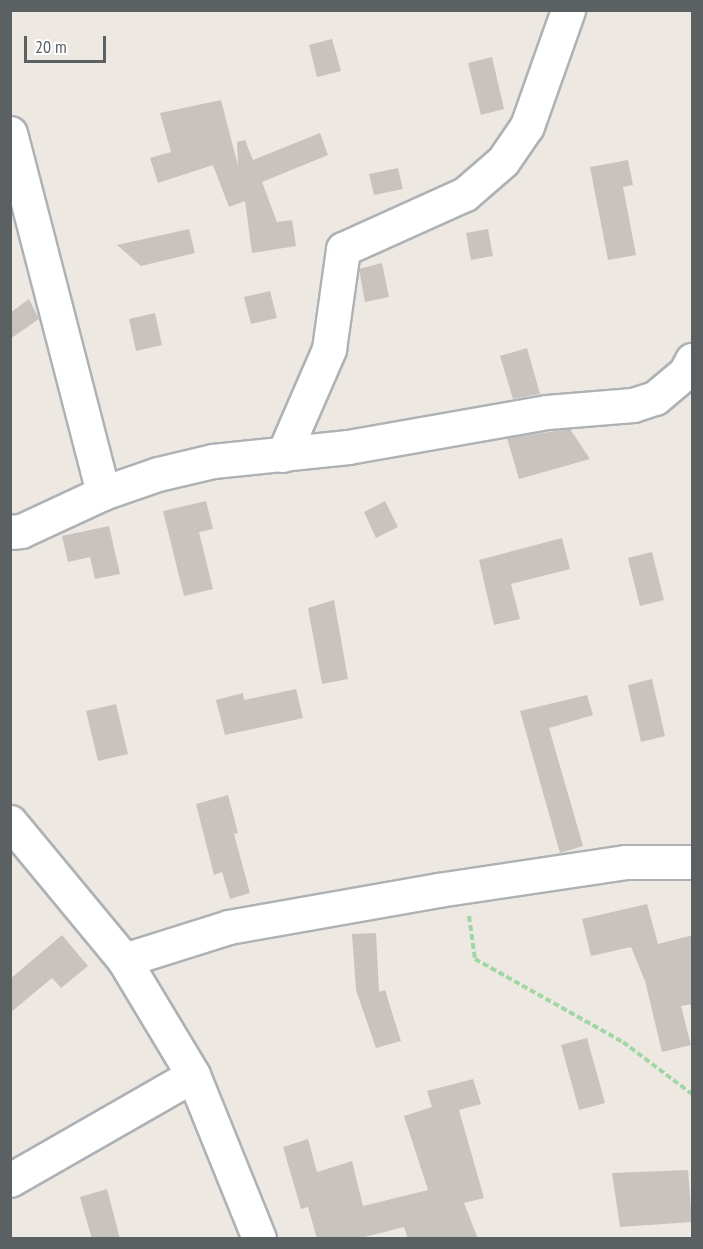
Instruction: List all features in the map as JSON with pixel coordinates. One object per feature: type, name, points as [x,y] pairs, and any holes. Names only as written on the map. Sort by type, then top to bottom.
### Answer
[{"type":"street","points":[[283,455],[329,349],[343,249],[465,194],[503,161],[527,126],[568,10]]},
{"type":"street","points":[[10,133],[103,493]]},
{"type":"street","points":[[10,532],[21,531],[103,493],[158,474],[213,461],[283,455],[472,422],[633,405],[655,398],[685,373],[693,360]]},
{"type":"street","points":[[10,822],[124,960],[193,1075],[259,1239]]},
{"type":"street","points":[[124,960],[229,927],[465,886],[625,862],[693,862]]},
{"type":"street","points":[[10,1180],[193,1075]]},
{"type":"path","points":[[465,886],[475,960],[623,1042],[693,1094]]},
{"type":"building","points":[[332,39],[341,71],[317,77],[309,45]]},
{"type":"building","points":[[492,57],[504,109],[481,115],[468,63]]},
{"type":"building","points":[[221,100],[238,166],[237,142],[245,140],[253,160],[320,133],[328,155],[262,182],[277,222],[292,220],[296,246],[252,253],[245,201],[229,207],[213,165],[158,183],[150,158],[171,152],[160,113]]},
{"type":"building","points":[[628,160],[633,185],[623,187],[636,255],[608,260],[590,167]]},
{"type":"building","points":[[398,168],[403,189],[374,195],[369,174]]},
{"type":"building","points":[[189,229],[195,253],[141,266],[117,245]]},
{"type":"building","points":[[488,229],[493,256],[471,260],[466,233]]},
{"type":"building","points":[[382,263],[389,297],[365,302],[359,269]]},
{"type":"building","points":[[270,291],[277,318],[251,324],[244,297]]},
{"type":"building","points":[[29,299],[39,319],[10,339],[10,313]]},
{"type":"building","points":[[155,313],[162,345],[136,351],[129,319]]},
{"type":"building","points":[[527,348],[540,394],[513,399],[500,356]]},
{"type":"building","points":[[570,429],[590,459],[519,479],[507,438]]},
{"type":"building","points":[[206,501],[213,529],[199,532],[213,589],[184,596],[163,511]]},
{"type":"building","points":[[385,501],[398,527],[376,538],[364,512]]},
{"type":"building","points":[[109,526],[120,574],[95,579],[90,557],[68,562],[62,536]]},
{"type":"building","points":[[562,538],[570,569],[511,584],[520,619],[494,625],[479,560]]},
{"type":"building","points":[[652,552],[664,600],[640,606],[628,558]]},
{"type":"building","points":[[334,600],[348,679],[322,684],[308,608]]},
{"type":"building","points":[[652,679],[665,736],[641,742],[628,685]]},
{"type":"building","points":[[296,689],[303,718],[225,735],[216,700],[243,693],[244,700]]},
{"type":"building","points":[[587,695],[593,715],[549,728],[583,846],[560,853],[520,711]]},
{"type":"building","points":[[116,704],[128,754],[98,761],[86,711]]},
{"type":"building","points":[[228,795],[238,833],[234,834],[250,893],[230,899],[222,872],[214,875],[196,804]]},
{"type":"building","points":[[647,904],[658,944],[693,935],[693,1004],[681,1006],[691,1045],[662,1052],[645,981],[631,947],[591,956],[582,919]]},
{"type":"building","points":[[376,933],[379,992],[385,990],[401,1041],[376,1048],[356,990],[352,934]]},
{"type":"building","points":[[62,935],[88,966],[61,988],[52,978],[10,1013],[10,979]]},
{"type":"building","points":[[587,1038],[605,1103],[579,1110],[561,1045]]},
{"type":"building","points":[[473,1079],[481,1104],[459,1110],[484,1198],[464,1203],[478,1239],[408,1239],[404,1227],[357,1239],[317,1239],[308,1207],[301,1209],[283,1147],[308,1139],[317,1172],[352,1161],[363,1206],[428,1190],[404,1116],[432,1107],[427,1091]]},
{"type":"building","points":[[688,1170],[692,1222],[620,1227],[612,1173]]},
{"type":"building","points":[[107,1189],[120,1239],[92,1239],[80,1197]]}]
